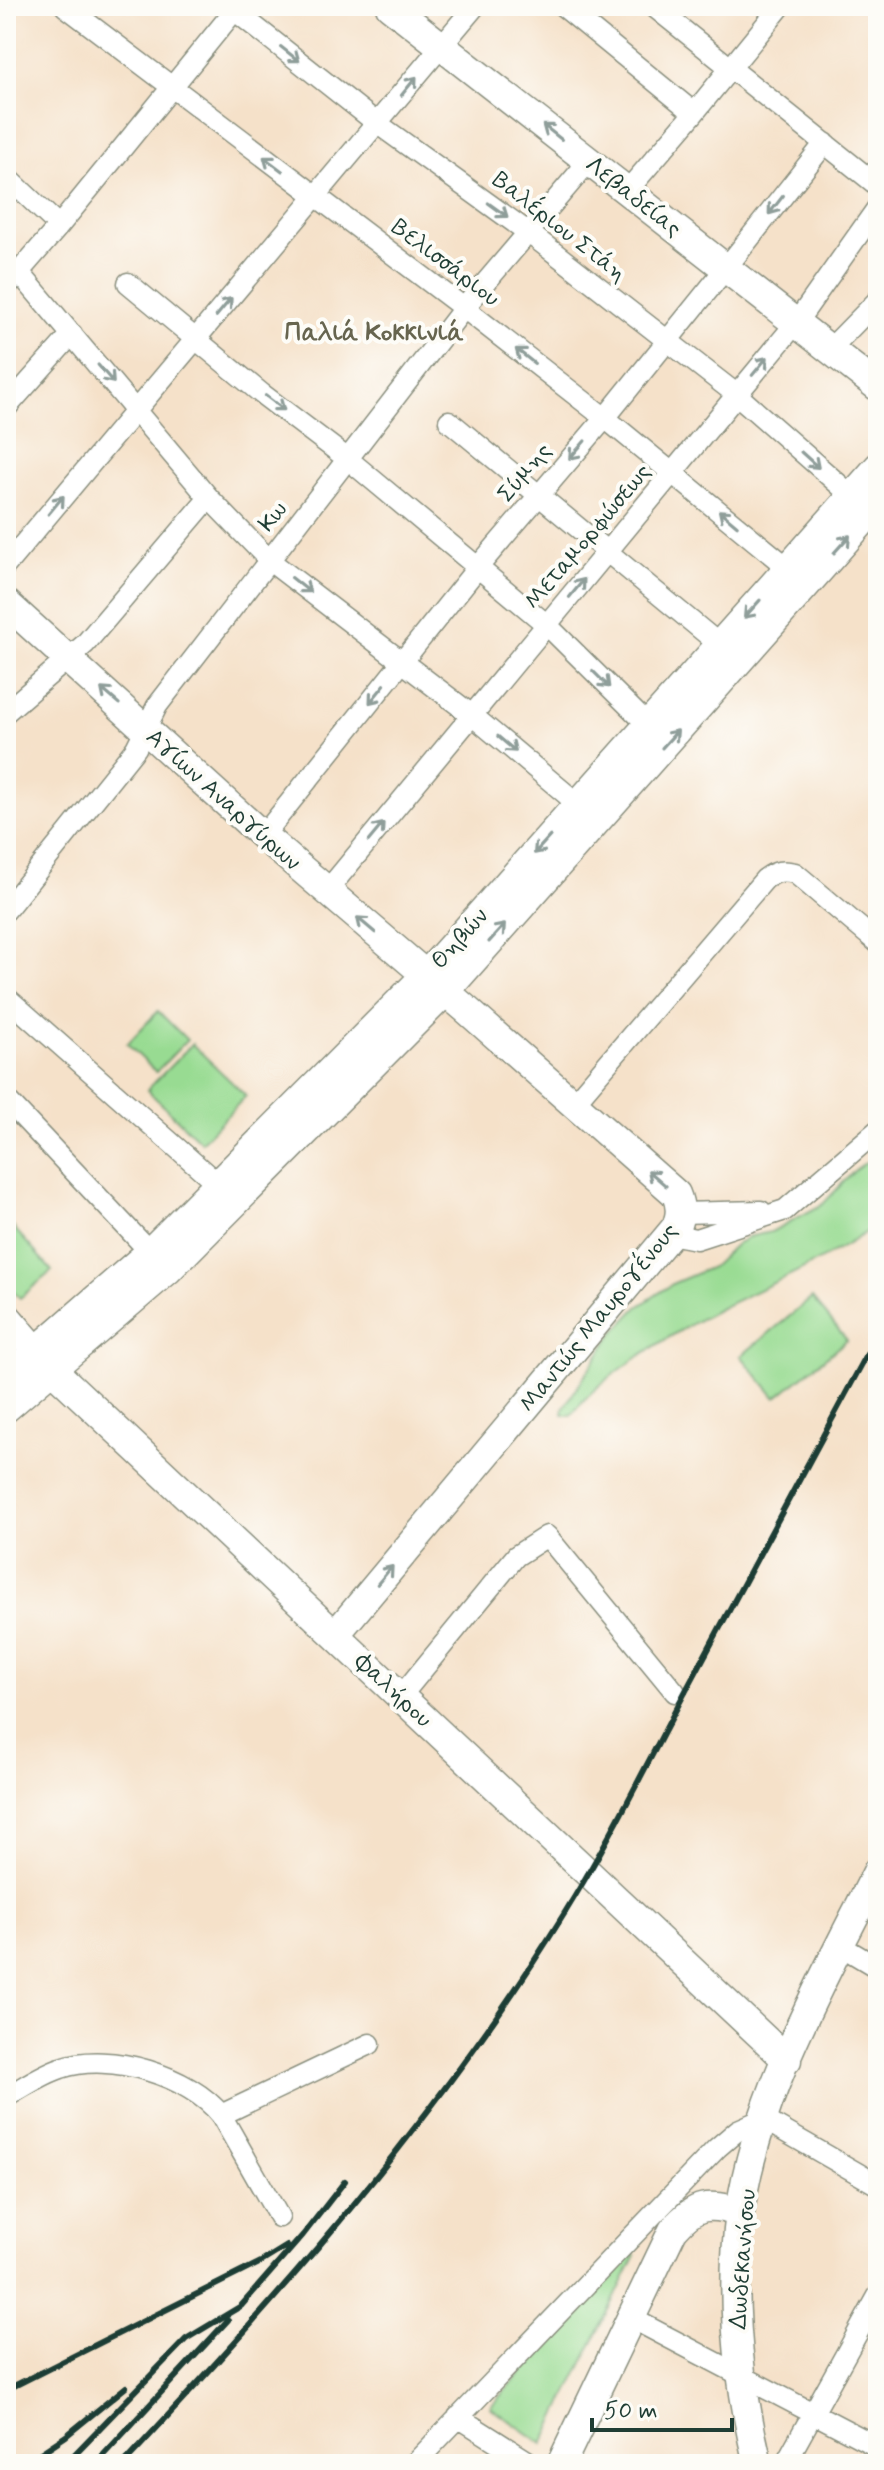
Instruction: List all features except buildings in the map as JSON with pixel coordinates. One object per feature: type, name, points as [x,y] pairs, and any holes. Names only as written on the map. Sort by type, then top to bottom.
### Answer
[{"type":"street","name":"Βελισσάριου","points":[[65,6],[464,308],[605,418],[788,568]]},
{"type":"street","name":"Λεβαδείας","points":[[390,6],[878,387]]},
{"type":"street","points":[[6,565],[475,6]]},
{"type":"street","points":[[563,6],[694,113]]},
{"type":"street","points":[[653,6],[878,186]]},
{"type":"street","points":[[627,191],[781,6]]},
{"type":"street","points":[[233,7],[172,89],[12,280],[72,334],[209,498],[270,561],[473,716],[578,804]]},
{"type":"street","name":"Βαλέριου Στάη","points":[[233,7],[378,124],[529,233],[736,394],[865,500]]},
{"type":"street","name":"Σύμης","points":[[263,836],[478,567],[605,418],[825,143]]},
{"type":"street","name":"Κω","points":[[6,910],[136,748],[157,706],[464,308],[589,161]]},
{"type":"street","points":[[6,176],[59,226]]},
{"type":"street","name":"Μεταμορφώσεως","points":[[326,892],[796,323],[878,207]]},
{"type":"street","points":[[128,283],[262,394],[349,460],[547,625],[647,724]]},
{"type":"street","points":[[830,349],[878,300]]},
{"type":"street","points":[[6,408],[72,334]]},
{"type":"street","points":[[449,421],[720,645]]},
{"type":"street","name":"Θηβών","points":[[6,1377],[45,1360],[168,1270],[436,984],[865,500],[878,467]]},
{"type":"street","points":[[6,712],[85,644],[209,498]]},
{"type":"street","name":"Θηβών","points":[[6,1408],[45,1360],[150,1252],[436,984],[578,804],[647,724],[788,568],[865,500]]},
{"type":"street","name":"Αγίων Αναργύρων","points":[[6,603],[326,892],[436,984]]},
{"type":"street","points":[[573,1104],[773,873],[795,873],[878,943]]},
{"type":"street","name":"Μαντώς Μαυρογένους","points":[[335,1635],[675,1224],[676,1194],[436,984]]},
{"type":"street","points":[[6,997],[219,1185]]},
{"type":"street","points":[[6,1099],[150,1252]]},
{"type":"street","points":[[675,1224],[696,1239],[785,1210],[878,1130]]},
{"type":"street","name":"Φαλήρου","points":[[6,1316],[45,1360],[787,2060]]},
{"type":"street","points":[[401,1696],[516,1556],[547,1536],[675,1692]]},
{"type":"street","name":"Δωδεκανήσου","points":[[758,2464],[740,2376],[735,2313],[740,2212],[763,2119],[787,2060],[878,1870]]},
{"type":"street","points":[[841,1946],[878,1968]]},
{"type":"street","points":[[221,2115],[370,2044]]},
{"type":"street","points":[[6,2097],[62,2067],[90,2063],[152,2071],[173,2080],[211,2103],[221,2115],[279,2217]]},
{"type":"street","points":[[414,2464],[717,2148],[738,2130],[763,2119],[878,2185]]},
{"type":"street","points":[[561,2464],[673,2230],[684,2217],[699,2208],[714,2204],[740,2212]]},
{"type":"street","points":[[785,2464],[878,2296]]},
{"type":"street","points":[[631,2318],[878,2447]]},
{"type":"street","points":[[458,2417],[532,2464]]},
{"type":"green space","points":[[158,1011],[187,1040],[156,1072],[127,1044]]},
{"type":"green space","points":[[192,1044],[246,1096],[201,1142],[147,1090]]},
{"type":"green space","points":[[878,1154],[878,1224],[821,1259],[671,1336],[604,1382],[571,1415],[563,1415],[564,1407],[614,1332],[638,1307],[674,1283],[712,1267],[737,1243],[771,1232],[823,1204],[855,1170]]},
{"type":"green space","points":[[6,1219],[52,1271],[20,1298],[6,1284]]},
{"type":"green space","points":[[812,1298],[847,1340],[776,1398],[741,1356]]},
{"type":"green space","points":[[631,2252],[636,2255],[543,2444],[490,2407]]},
{"type":"railway","points":[[123,2464],[242,2334],[357,2200],[465,2061],[516,1988],[597,1858],[878,1334]]},
{"type":"railway","points":[[65,2464],[186,2339],[241,2306],[345,2181]]},
{"type":"railway","points":[[6,2390],[287,2246]]},
{"type":"railway","points":[[95,2464],[228,2320]]},
{"type":"railway","points":[[24,2464],[66,2436],[126,2387]]},
{"type":"district","name":"Παλιά Κοκκινιά","points":[[374,331]]}]
